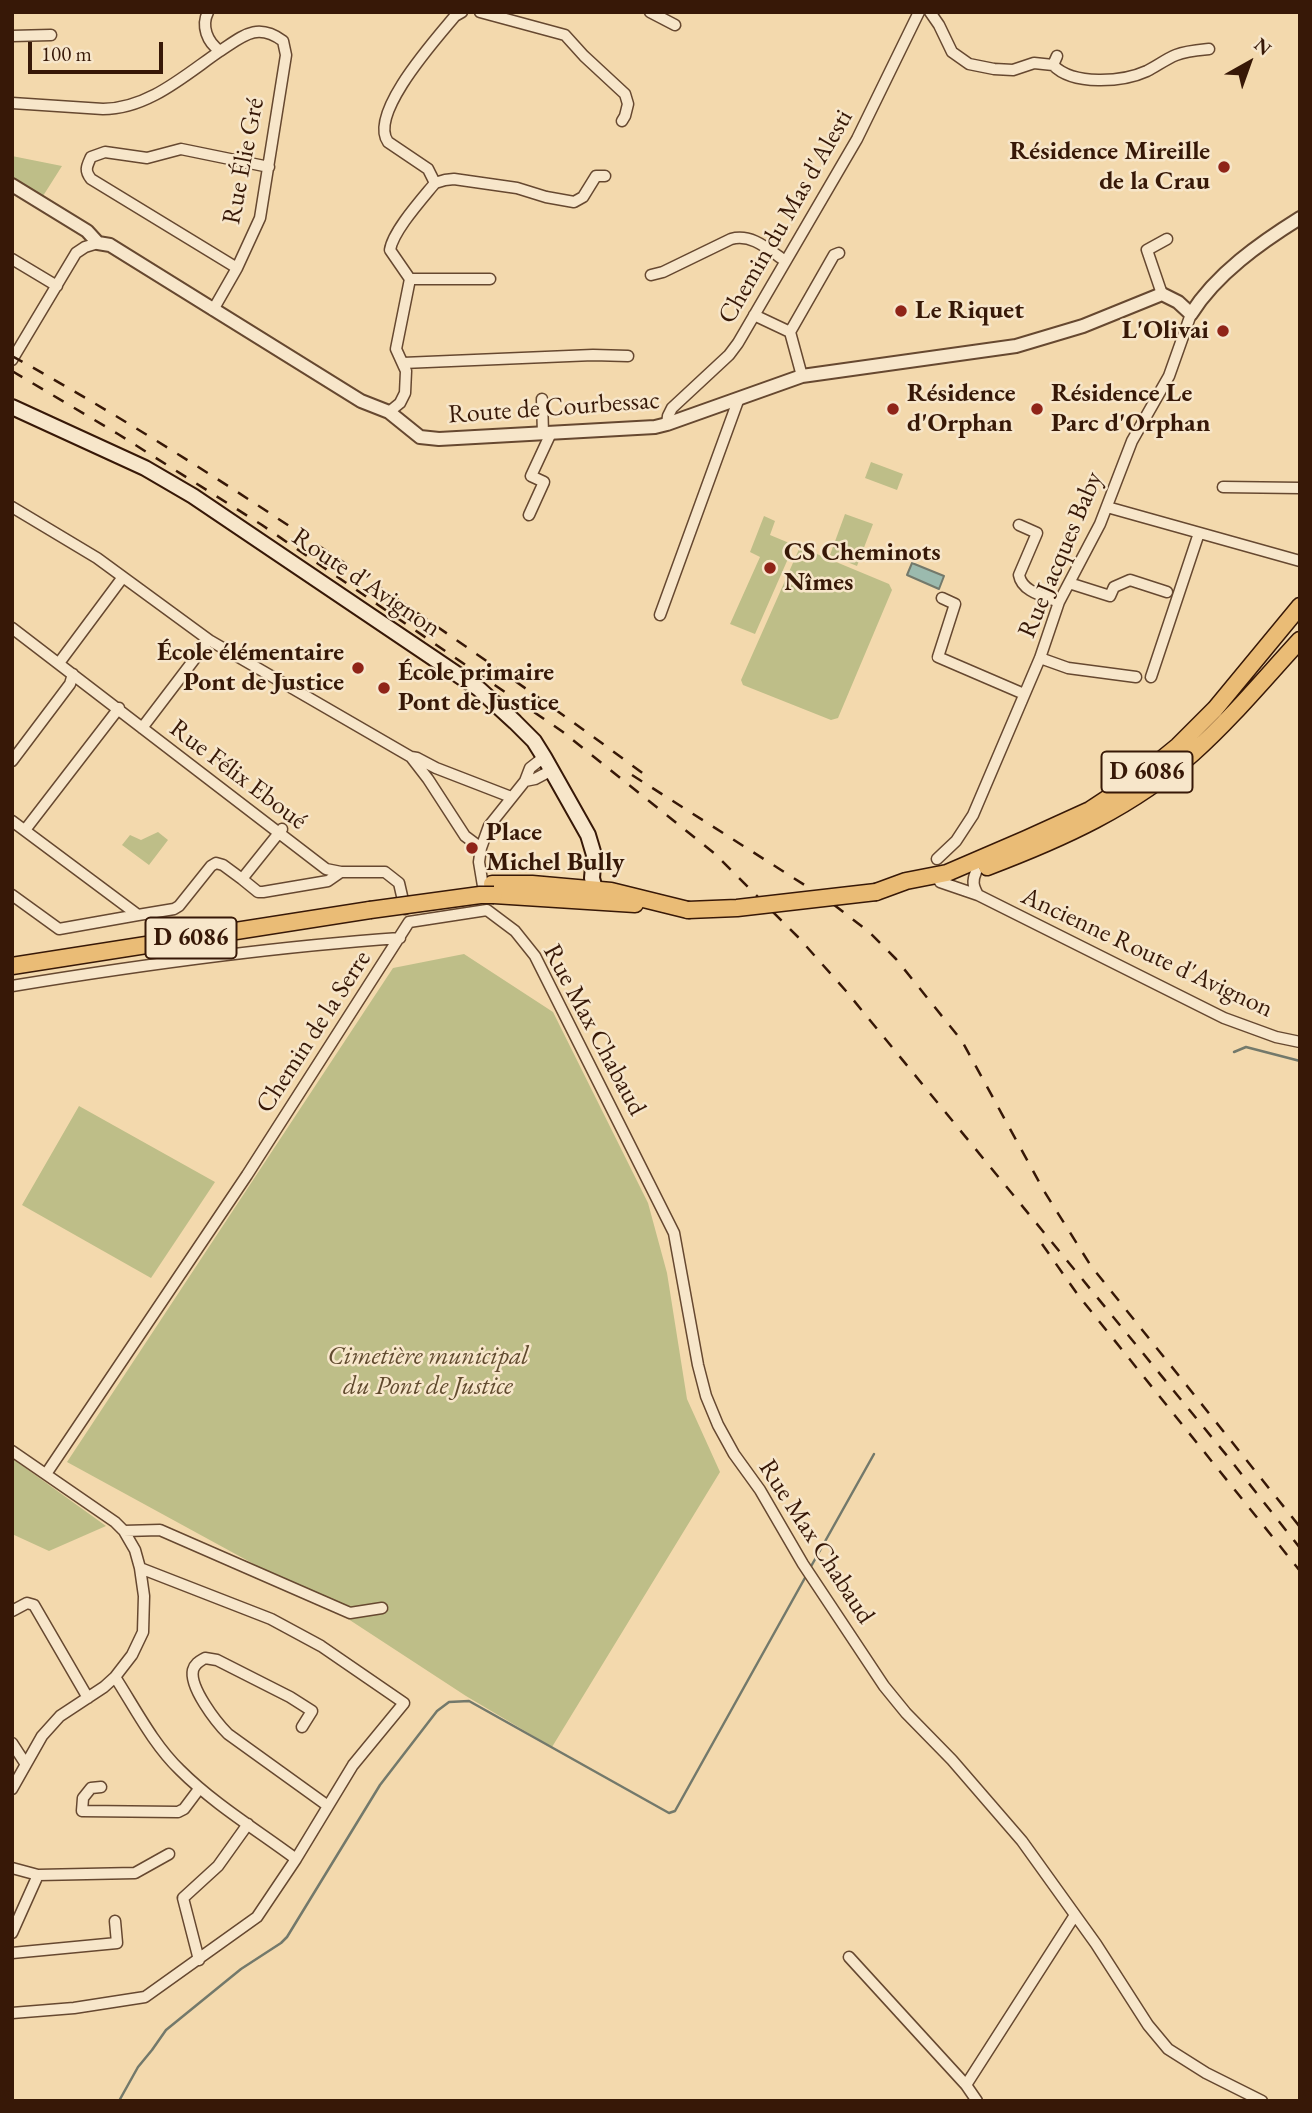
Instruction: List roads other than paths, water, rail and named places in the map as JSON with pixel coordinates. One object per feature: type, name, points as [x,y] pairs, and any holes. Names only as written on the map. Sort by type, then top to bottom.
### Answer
[{"type":"main road","name":"Route d'Avignon","points":[[12,407],[145,468],[193,496],[479,689],[534,741],[552,770],[589,835],[594,855],[592,878],[599,896]]},
{"type":"main road","name":"D 6086","points":[[876,892],[906,881],[947,873],[1026,839],[1090,810],[1140,778],[1178,746],[1215,709],[1300,606]]},
{"type":"main road","name":"D 6086","points":[[12,955],[369,905],[491,896],[532,884],[688,909],[737,908],[903,891],[940,882],[976,872],[1036,849],[1104,817],[1191,755],[1226,721],[1300,639]]},
{"type":"main road","name":"D 6086","points":[[12,966],[369,905]]},
{"type":"street","points":[[12,103],[118,109],[133,105],[162,91],[220,51],[212,46],[207,36],[204,19],[208,12]]},
{"type":"street","points":[[435,183],[428,170],[388,142],[383,126],[389,107],[417,62],[455,16],[462,12]]},
{"type":"street","points":[[480,12],[565,35],[584,57],[625,94],[628,104],[621,121]]},
{"type":"street","points":[[650,12],[675,25]]},
{"type":"street","name":"Chemin du Mas d'Alesti","points":[[667,424],[672,408],[729,355],[738,343],[857,139],[919,12]]},
{"type":"street","points":[[930,12],[952,52],[969,64],[994,69],[1013,70],[1055,60],[1060,72],[1078,78],[1116,81],[1146,72],[1178,54],[1209,49]]},
{"type":"street","name":"Rue Élie Gré","points":[[213,310],[237,268],[260,218],[286,55],[283,41],[274,34],[263,31],[250,32],[220,51]]},
{"type":"street","points":[[12,36],[51,35]]},
{"type":"street","points":[[237,268],[91,179],[86,168],[91,157],[105,152],[147,158],[181,149],[269,167]]},
{"type":"street","points":[[389,412],[400,403],[405,394],[407,370],[396,349],[410,279],[390,250],[391,244],[408,216],[435,183],[454,180],[504,186],[574,202],[583,197],[596,176],[605,176]]},
{"type":"street","name":"Route de Courbessac","points":[[12,185],[87,231],[98,243],[110,245],[361,401],[389,412],[420,437],[439,439],[654,427],[802,376],[1016,346],[1083,327],[1163,294]]},
{"type":"street","points":[[1167,239],[1147,250],[1163,294],[1178,302],[1191,314],[1200,299],[1255,247],[1300,218]]},
{"type":"street","points":[[651,275],[740,236],[763,245],[785,261]]},
{"type":"street","points":[[12,360],[76,253],[98,243]]},
{"type":"street","points":[[802,376],[790,332],[834,255],[839,253]]},
{"type":"street","points":[[12,259],[57,286]]},
{"type":"street","points":[[410,279],[490,279]]},
{"type":"street","points":[[754,314],[790,332]]},
{"type":"street","name":"Rue Jacques Baby","points":[[937,859],[956,841],[973,815],[1040,658],[1059,602],[1090,546],[1132,442],[1169,376],[1191,314]]},
{"type":"street","points":[[403,363],[628,356]]},
{"type":"street","points":[[660,615],[739,398]]},
{"type":"street","points":[[529,515],[544,482],[531,477],[547,434],[542,399]]},
{"type":"street","points":[[1223,487],[1300,488]]},
{"type":"street","points":[[12,507],[97,558],[209,640],[411,757],[511,797]]},
{"type":"street","points":[[1107,507],[1295,560],[1300,570]]},
{"type":"street","points":[[1019,525],[1037,533],[1019,575],[1020,581],[1024,586],[1059,602]]},
{"type":"street","points":[[1151,677],[1199,533]]},
{"type":"street","points":[[59,663],[124,577]]},
{"type":"street","points":[[1069,583],[1110,596],[1114,587],[1129,580],[1167,592]]},
{"type":"street","points":[[942,598],[956,604],[938,657],[1024,694]]},
{"type":"street","name":"Rue Félix Eboué","points":[[12,628],[280,830],[326,869],[341,872]]},
{"type":"street","points":[[142,728],[209,640]]},
{"type":"street","points":[[1040,658],[1068,668],[1136,677]]},
{"type":"street","points":[[12,761],[71,684],[73,674]]},
{"type":"street","points":[[25,831],[119,709]]},
{"type":"street","points":[[411,757],[465,836],[481,848]]},
{"type":"street","points":[[408,922],[491,896],[480,862],[481,848],[489,826],[525,780],[530,768],[544,757]]},
{"type":"street","points":[[428,779],[436,768]]},
{"type":"street","points":[[525,780],[535,779],[552,770]]},
{"type":"street","points":[[12,821],[138,915]]},
{"type":"street","points":[[242,879],[280,830]]},
{"type":"street","points":[[12,895],[59,929],[174,909],[216,863],[223,865],[258,892],[328,881],[341,872],[386,872],[399,883],[408,922],[400,938]]},
{"type":"street","points":[[976,872],[973,880],[978,895]]},
{"type":"street","name":"Ancienne Route d'Avignon","points":[[940,882],[978,895],[1224,1018],[1276,1037],[1300,1042]]},
{"type":"street","name":"Rue Max Chabaud","points":[[491,896],[535,956],[674,1233],[706,1396],[734,1454],[760,1490],[804,1565],[884,1686],[906,1713],[953,1760],[1022,1841],[1148,2025],[1168,2049],[1206,2073],[1262,2101]]},
{"type":"street","name":"Chemin de la Serre","points":[[12,986],[95,972],[215,957],[400,938]]},
{"type":"street","name":"Chemin de la Serre","points":[[46,1474],[247,1175],[400,938]]},
{"type":"street","points":[[12,1451],[124,1531],[135,1550],[144,1596],[143,1632],[132,1655],[104,1687],[60,1716],[42,1736],[12,1789]]},
{"type":"street","points":[[124,1531],[160,1531],[350,1613],[382,1608]]},
{"type":"street","points":[[12,2013],[74,2008],[145,1997],[257,1917],[353,1765],[404,1703],[321,1646],[271,1619],[140,1568]]},
{"type":"street","points":[[12,1611],[27,1603],[34,1605],[88,1698]]},
{"type":"street","points":[[302,1727],[312,1712],[290,1697],[217,1660],[205,1658],[197,1663],[193,1682],[215,1721],[228,1734],[328,1806]]},
{"type":"street","points":[[115,1677],[160,1747],[178,1768],[200,1788],[296,1859]]},
{"type":"street","points":[[12,1743],[25,1763]]},
{"type":"street","points":[[101,1787],[90,1788],[83,1798],[82,1811],[177,1812],[184,1809],[200,1788]]},
{"type":"street","points":[[199,1960],[183,1898],[218,1866],[248,1824]]},
{"type":"street","points":[[12,1868],[38,1875],[135,1873],[169,1854]]},
{"type":"street","points":[[12,1933],[38,1875]]},
{"type":"street","points":[[966,2085],[1075,1915]]},
{"type":"street","points":[[12,1953],[117,1943],[115,1921]]},
{"type":"street","points":[[849,1957],[966,2085],[977,2101]]},
{"type":"waterway","points":[[1234,1052],[1246,1047],[1300,1061]]},
{"type":"waterway","points":[[809,1570],[874,1454]]},
{"type":"waterway","points":[[119,2101],[138,2067],[166,2030],[241,1969],[287,1937],[380,1785],[437,1711],[449,1702],[469,1701],[669,1813],[675,1811],[806,1576]]},
{"type":"railway","points":[[12,356],[193,463],[281,520],[473,651],[645,775]]},
{"type":"railway","points":[[12,371],[262,525],[563,732],[714,853],[798,937],[846,991],[1300,1548]]},
{"type":"railway","points":[[632,775],[825,898],[868,931],[896,959],[962,1041],[1044,1191],[1091,1266],[1300,1527]]},
{"type":"railway","points":[[1042,1244],[1078,1295],[1300,1571]]},
{"type":"place","name":"Résidence Mireille de la Crau","points":[[1224,167]]},
{"type":"place","name":"Le Riquet","points":[[901,311]]},
{"type":"place","name":"L'Olivai","points":[[1223,331]]},
{"type":"place","name":"Résidence d'Orphan","points":[[893,409]]},
{"type":"place","name":"Résidence Le Parc d'Orphan","points":[[1037,409]]},
{"type":"place","name":"CS Cheminots Nîmes","points":[[770,568]]},
{"type":"place","name":"École élémentaire Pont de Justice","points":[[358,668]]},
{"type":"place","name":"École primaire Pont de Justice","points":[[384,688]]},
{"type":"place","name":"Place Michel Bully","points":[[472,848]]},
{"type":"park label","name":"Cimetière municipal du Pont de Justice","points":[[428,1372]]}]
